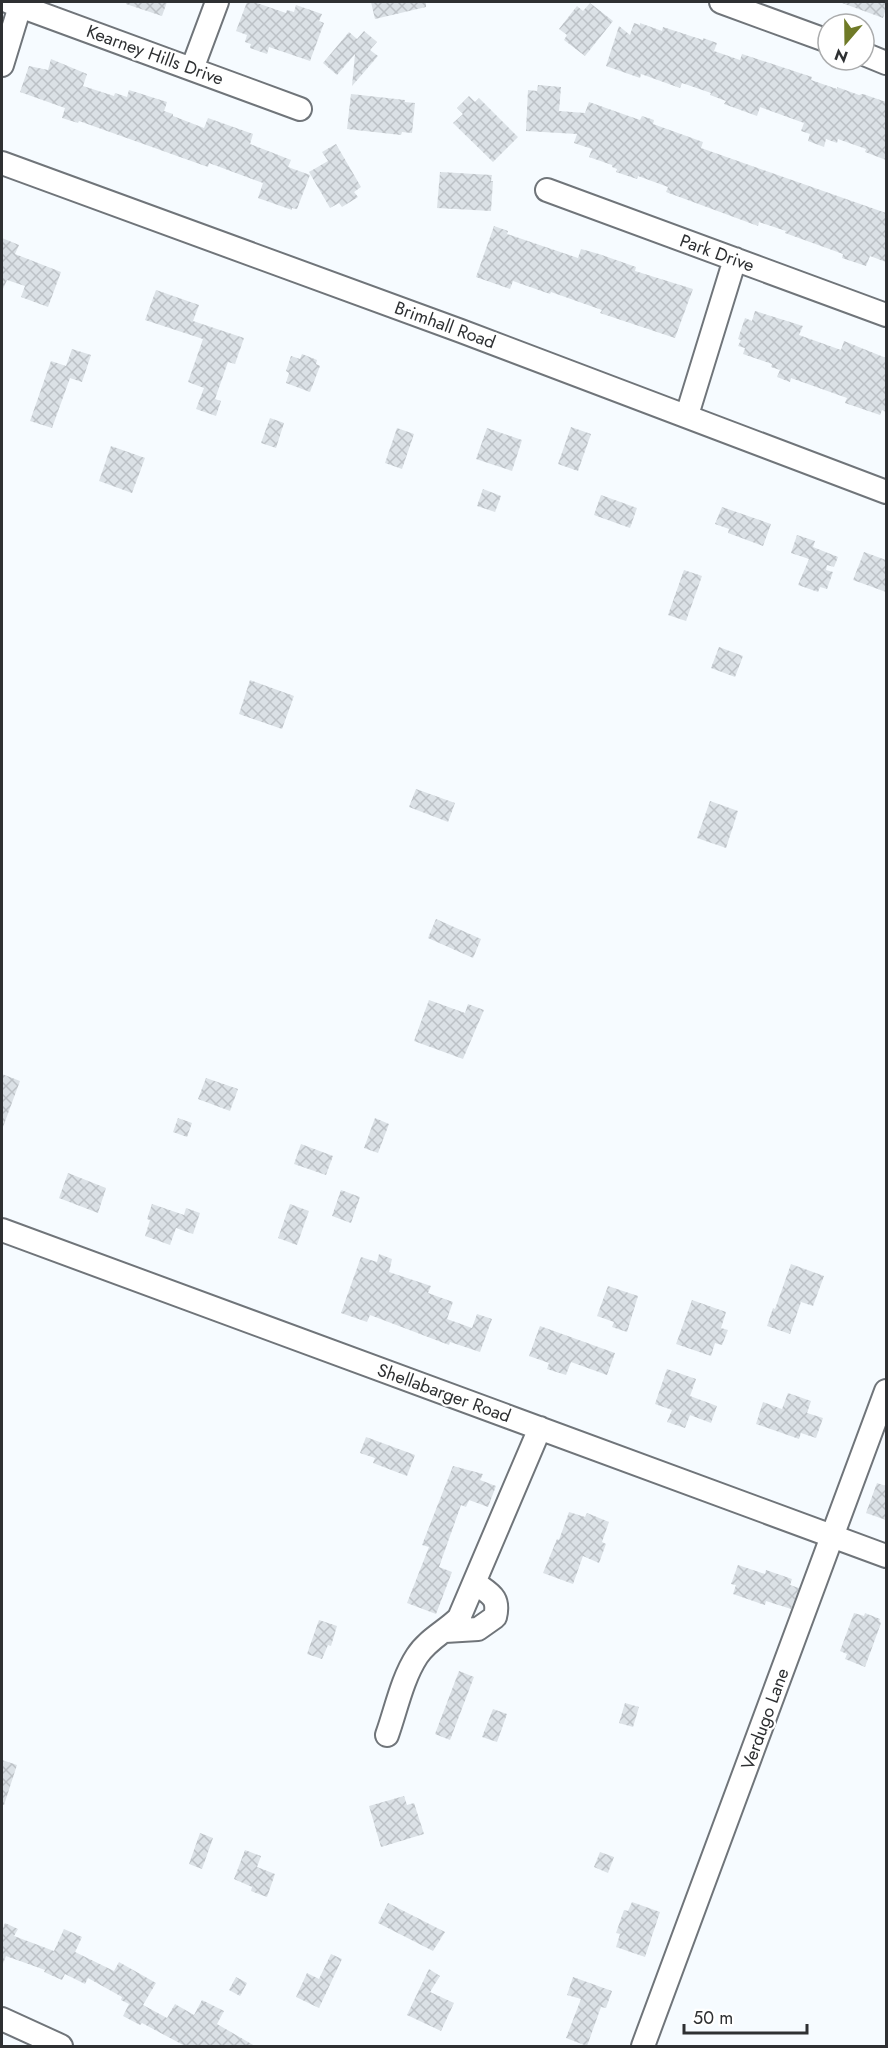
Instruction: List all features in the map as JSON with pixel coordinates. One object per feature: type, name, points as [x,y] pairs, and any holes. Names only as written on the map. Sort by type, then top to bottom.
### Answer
[{"type":"street","points":[[192,69],[217,2]]},
{"type":"street","points":[[721,2],[816,37]]},
{"type":"street","points":[[2,65],[15,4]]},
{"type":"street","name":"Kearney Hills Drive","points":[[15,4],[300,109]]},
{"type":"street","name":"Brimhall Road","points":[[2,163],[687,415],[886,492]]},
{"type":"street","name":"Park Drive","points":[[547,190],[886,315]]},
{"type":"street","points":[[687,415],[735,260]]},
{"type":"street","name":"Shellabarger Road","points":[[2,1230],[886,1556]]},
{"type":"street","name":"Verdugo Lane","points":[[643,2046],[886,1391]]},
{"type":"street","points":[[387,1735],[418,1655],[459,1618],[540,1428]]},
{"type":"street","points":[[445,1631],[478,1629],[495,1617],[497,1606],[494,1599],[475,1583]]},
{"type":"street","points":[[2,2019],[62,2046]]},
{"type":"building","points":[[126,2],[167,2],[162,16],[126,4]]},
{"type":"building","points":[[247,2],[254,2],[286,13],[287,10],[294,12],[296,5],[322,14],[319,21],[324,23],[310,61],[269,47],[267,54],[250,48],[251,44],[245,42],[247,35],[236,31]]},
{"type":"building","points":[[371,2],[426,2],[426,7],[375,19]]},
{"type":"building","points":[[886,2],[886,8],[883,18],[876,15],[876,12],[867,12],[842,3]]},
{"type":"building","points":[[590,3],[613,21],[585,56],[564,40],[567,35],[559,29],[577,6],[583,11]]},
{"type":"building","points":[[634,23],[662,31],[663,27],[703,40],[703,38],[717,43],[714,51],[740,60],[742,54],[812,77],[811,80],[837,89],[837,87],[886,102],[886,160],[865,152],[866,149],[838,139],[837,143],[826,139],[824,147],[808,141],[810,134],[801,131],[804,123],[760,107],[757,116],[724,104],[726,101],[710,95],[711,93],[682,83],[680,88],[641,74],[640,78],[606,66],[619,26],[630,35]]},
{"type":"building","points":[[364,31],[377,42],[370,50],[378,56],[352,86],[355,54],[337,75],[323,63],[349,32],[357,39]]},
{"type":"building","points":[[51,59],[87,74],[83,86],[114,96],[115,93],[127,97],[129,90],[167,102],[164,111],[204,128],[208,118],[253,134],[250,144],[291,160],[288,167],[310,175],[297,209],[292,208],[292,210],[258,198],[263,183],[209,163],[208,167],[79,121],[78,123],[62,118],[65,108],[20,92],[29,66],[48,70]]},
{"type":"building","points":[[538,85],[561,87],[559,111],[585,113],[589,102],[640,120],[642,116],[654,120],[653,124],[703,142],[701,148],[886,213],[886,262],[870,256],[866,266],[842,258],[843,254],[785,233],[786,231],[759,222],[758,226],[666,192],[668,187],[638,176],[637,179],[616,172],[617,169],[612,165],[589,157],[592,149],[574,143],[577,134],[526,131],[528,90],[537,91]]},
{"type":"building","points":[[351,94],[415,103],[412,133],[402,132],[401,135],[347,129]]},
{"type":"building","points":[[469,96],[475,102],[479,98],[518,137],[493,162],[453,123],[463,114],[457,108]]},
{"type":"building","points":[[336,144],[361,187],[354,192],[358,197],[342,207],[339,203],[330,208],[309,172],[328,161],[322,152]]},
{"type":"building","points":[[440,172],[492,175],[491,211],[437,208]]},
{"type":"building","points":[[494,226],[508,231],[507,234],[578,258],[581,249],[636,267],[635,271],[693,289],[675,338],[600,313],[602,310],[551,292],[550,294],[513,281],[510,289],[476,277]]},
{"type":"building","points":[[2,238],[19,245],[15,254],[61,272],[48,307],[21,297],[25,286],[7,280],[2,288]]},
{"type":"building","points":[[156,290],[199,305],[193,321],[244,338],[235,364],[228,362],[215,399],[221,401],[216,416],[196,409],[204,388],[188,382],[203,339],[145,320]]},
{"type":"building","points":[[755,311],[803,326],[799,335],[841,350],[844,341],[886,358],[886,412],[882,410],[880,415],[845,403],[847,398],[791,378],[790,382],[777,377],[780,370],[771,367],[772,364],[743,354],[745,348],[738,346],[741,340],[738,339],[745,318],[752,321]]},
{"type":"building","points":[[72,349],[91,355],[82,382],[70,378],[52,428],[30,421],[51,361],[66,366]]},
{"type":"building","points":[[302,354],[317,360],[316,364],[320,366],[310,392],[286,383],[289,373],[286,371],[291,356],[300,359]]},
{"type":"building","points":[[270,418],[284,423],[276,448],[261,443]]},
{"type":"building","points":[[571,427],[591,434],[578,471],[558,464]]},
{"type":"building","points":[[397,428],[414,434],[402,469],[385,463]]},
{"type":"building","points":[[487,428],[522,440],[512,471],[476,459]]},
{"type":"building","points":[[111,446],[145,458],[132,493],[99,481]]},
{"type":"building","points":[[483,489],[501,496],[495,512],[477,506]]},
{"type":"building","points":[[601,495],[637,508],[630,528],[594,515]]},
{"type":"building","points":[[722,507],[771,524],[763,546],[728,533],[729,529],[715,524]]},
{"type":"building","points":[[797,535],[815,541],[813,547],[838,557],[834,567],[827,565],[826,570],[833,572],[827,589],[820,587],[818,592],[798,585],[809,559],[791,553]]},
{"type":"building","points":[[864,552],[886,560],[886,592],[853,580]]},
{"type":"building","points":[[684,570],[702,576],[686,621],[668,615]]},
{"type":"building","points":[[719,647],[743,656],[735,677],[711,668]]},
{"type":"building","points":[[250,680],[294,696],[282,729],[239,714]]},
{"type":"building","points":[[416,789],[455,803],[448,822],[409,807]]},
{"type":"building","points":[[710,801],[738,811],[726,848],[697,838]]},
{"type":"building","points":[[436,919],[481,939],[473,958],[428,938]]},
{"type":"building","points":[[429,1000],[465,1013],[468,1004],[484,1010],[463,1059],[414,1041]]},
{"type":"building","points":[[2,1074],[20,1081],[3,1127],[2,1126]]},
{"type":"building","points":[[206,1078],[238,1089],[230,1111],[198,1099]]},
{"type":"building","points":[[178,1118],[192,1123],[187,1137],[173,1132]]},
{"type":"building","points":[[375,1118],[389,1124],[378,1153],[364,1148]]},
{"type":"building","points":[[301,1144],[333,1156],[326,1175],[294,1164]]},
{"type":"building","points":[[68,1173],[106,1188],[98,1213],[59,1198]]},
{"type":"building","points":[[341,1190],[360,1197],[351,1223],[332,1216]]},
{"type":"building","points":[[152,1204],[184,1215],[186,1208],[200,1213],[193,1234],[176,1228],[170,1245],[145,1236]]},
{"type":"building","points":[[290,1204],[309,1211],[297,1245],[278,1238]]},
{"type":"building","points":[[379,1254],[392,1259],[389,1272],[431,1286],[428,1293],[453,1302],[447,1319],[472,1328],[477,1314],[492,1319],[480,1352],[450,1342],[449,1345],[370,1315],[367,1322],[341,1313],[361,1257],[377,1262]]},
{"type":"building","points":[[791,1264],[824,1276],[813,1306],[801,1302],[790,1334],[767,1326]]},
{"type":"building","points":[[608,1286],[638,1296],[627,1332],[612,1327],[614,1322],[597,1316]]},
{"type":"building","points":[[692,1300],[726,1312],[721,1328],[728,1330],[722,1345],[715,1343],[711,1356],[676,1344]]},
{"type":"building","points":[[540,1326],[615,1353],[607,1375],[571,1362],[566,1375],[547,1369],[549,1363],[529,1356]]},
{"type":"building","points":[[667,1369],[696,1379],[690,1396],[717,1406],[711,1423],[690,1415],[685,1428],[667,1422],[672,1410],[655,1404]]},
{"type":"building","points":[[788,1393],[811,1401],[807,1413],[823,1418],[816,1438],[801,1433],[799,1439],[756,1424],[763,1402],[782,1409]]},
{"type":"building","points":[[366,1437],[415,1455],[407,1476],[373,1463],[375,1458],[360,1453]]},
{"type":"building","points":[[453,1466],[483,1474],[480,1480],[496,1486],[488,1507],[469,1500],[466,1507],[461,1505],[439,1567],[452,1572],[436,1614],[407,1603],[429,1547],[422,1545]]},
{"type":"building","points":[[877,1483],[886,1486],[886,1520],[866,1513]]},
{"type":"building","points":[[569,1512],[585,1517],[587,1513],[609,1522],[602,1542],[606,1544],[599,1563],[583,1556],[573,1584],[543,1573]]},
{"type":"building","points":[[738,1565],[765,1574],[766,1570],[792,1579],[790,1585],[799,1588],[791,1609],[766,1601],[765,1605],[733,1594],[736,1585],[731,1584]]},
{"type":"building","points":[[854,1613],[864,1616],[865,1613],[880,1619],[881,1623],[865,1667],[845,1659],[847,1654],[840,1651]]},
{"type":"building","points":[[319,1620],[337,1626],[331,1646],[328,1645],[322,1659],[307,1654]]},
{"type":"building","points":[[459,1671],[474,1677],[450,1740],[435,1734]]},
{"type":"building","points":[[625,1703],[639,1707],[633,1727],[619,1723]]},
{"type":"building","points":[[493,1709],[507,1714],[497,1742],[482,1737]]},
{"type":"building","points":[[2,1760],[17,1765],[4,1805],[2,1805]]},
{"type":"building","points":[[404,1796],[407,1805],[414,1803],[424,1834],[381,1847],[369,1806]]},
{"type":"building","points":[[200,1833],[213,1838],[202,1869],[189,1864]]},
{"type":"building","points":[[245,1850],[261,1856],[257,1867],[275,1874],[267,1897],[251,1891],[252,1887],[234,1879]]},
{"type":"building","points":[[600,1852],[614,1857],[608,1873],[594,1867]]},
{"type":"building","points":[[632,1902],[660,1912],[645,1957],[616,1947],[620,1934],[616,1933],[624,1910],[628,1911]]},
{"type":"building","points":[[388,1903],[445,1932],[433,1951],[378,1923]]},
{"type":"building","points":[[5,1923],[18,1929],[14,1936],[54,1951],[64,1929],[82,1937],[75,1952],[114,1971],[119,1962],[156,1983],[143,2005],[167,2018],[175,2004],[194,2015],[202,2000],[224,2011],[217,2024],[255,2046],[185,2046],[142,2023],[140,2025],[123,2016],[129,2004],[121,2000],[122,1997],[88,1978],[85,1984],[65,1974],[62,1980],[44,1972],[45,1970],[6,1956],[2,1966],[2,1931]]},
{"type":"building","points":[[331,1954],[342,1959],[319,2008],[296,1997],[307,1973],[319,1979]]},
{"type":"building","points":[[429,1969],[440,1976],[430,1992],[454,2003],[441,2031],[407,2015]]},
{"type":"building","points":[[236,1977],[247,1983],[240,1996],[229,1990]]},
{"type":"building","points":[[573,1977],[612,1991],[606,2008],[601,2007],[587,2046],[566,2038],[581,1999],[567,1995]]}]
